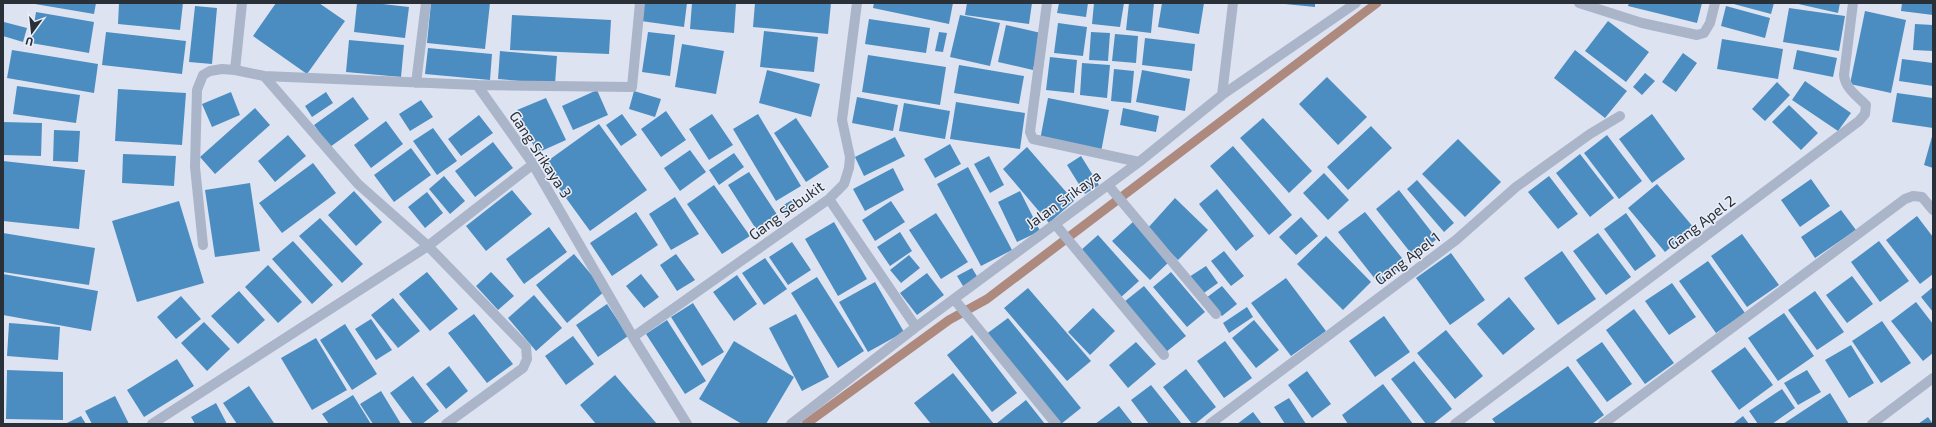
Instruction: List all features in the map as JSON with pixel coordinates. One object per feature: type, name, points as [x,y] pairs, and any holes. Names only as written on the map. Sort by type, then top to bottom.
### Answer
[{"type":"street","points":[[235,70],[242,3]]},
{"type":"street","points":[[416,83],[426,3]]},
{"type":"street","points":[[203,245],[195,167],[197,90],[203,75],[210,71],[222,69],[264,76],[416,83],[632,87],[640,3]]},
{"type":"street","name":"Gang Sebukit","points":[[633,337],[829,199],[844,184],[849,168],[850,156],[842,120],[858,3]]},
{"type":"street","points":[[1047,3],[1030,132],[1033,139],[1139,162]]},
{"type":"street","points":[[1222,95],[1233,3]]},
{"type":"street","name":"Jalan Srikaya","points":[[791,424],[916,327],[1139,162],[1222,95],[1356,3]]},
{"type":"street","points":[[1579,3],[1642,23],[1698,35],[1704,33],[1710,23],[1714,3]]},
{"type":"street","name":"Gang Apel 2","points":[[1455,424],[1849,131],[1865,114],[1866,105],[1844,81],[1853,3]]},
{"type":"street","points":[[264,76],[358,184],[428,246],[526,348],[527,359],[523,368],[446,424]]},
{"type":"street","name":"Gang Srikaya 3","points":[[477,85],[532,165],[633,337],[687,424]]},
{"type":"street","name":"Gang Apel 1","points":[[1210,424],[1456,240],[1516,187],[1590,134],[1620,116]]},
{"type":"street","points":[[152,424],[428,246],[532,165]]},
{"type":"street","points":[[1108,185],[1216,314]]},
{"type":"street","points":[[1603,424],[1905,199],[1913,196],[1922,197],[1933,210]]},
{"type":"street","points":[[829,199],[916,327]]},
{"type":"street","points":[[1055,224],[1164,355]]},
{"type":"street","points":[[954,299],[1056,424]]},
{"type":"street","points":[[1872,424],[1933,378]]},
{"type":"building","points":[[29,3],[96,3],[94,14]]},
{"type":"building","points":[[119,3],[183,3],[180,30],[118,24]]},
{"type":"building","points":[[276,3],[319,3],[345,21],[307,74],[253,36]]},
{"type":"building","points":[[357,3],[374,3],[409,7],[405,38],[354,32]]},
{"type":"building","points":[[431,3],[490,3],[485,49],[427,43]]},
{"type":"building","points":[[643,3],[687,3],[684,27],[641,21]]},
{"type":"building","points":[[692,3],[736,3],[734,33],[690,29]]},
{"type":"building","points":[[755,3],[831,3],[828,34],[753,27]]},
{"type":"building","points":[[874,3],[953,3],[949,24],[873,8]]},
{"type":"building","points":[[967,3],[1032,3],[1029,24],[965,15]]},
{"type":"building","points":[[1059,3],[1088,3],[1086,17],[1057,13]]},
{"type":"building","points":[[1094,3],[1124,3],[1120,27],[1092,24]]},
{"type":"building","points":[[1129,3],[1154,3],[1151,33],[1126,30]]},
{"type":"building","points":[[1162,3],[1204,3],[1199,34],[1158,27]]},
{"type":"building","points":[[1275,3],[1315,3],[1315,7]]},
{"type":"building","points":[[1629,3],[1702,3],[1697,23],[1628,6]]},
{"type":"building","points":[[1730,3],[1774,3],[1771,14]]},
{"type":"building","points":[[1794,3],[1840,3],[1838,13]]},
{"type":"building","points":[[1902,3],[1933,3],[1933,15],[1901,11]]},
{"type":"building","points":[[195,6],[217,8],[212,64],[189,62]]},
{"type":"building","points":[[1726,6],[1770,18],[1765,38],[1721,26]]},
{"type":"building","points":[[1789,8],[1845,16],[1839,51],[1783,42]]},
{"type":"building","points":[[1865,11],[1906,20],[1891,93],[1850,84]]},
{"type":"building","points":[[36,12],[94,22],[89,53],[31,43]]},
{"type":"building","points":[[512,15],[611,20],[609,54],[510,50]]},
{"type":"building","points":[[960,15],[1000,23],[990,66],[950,57]]},
{"type":"building","points":[[869,19],[930,28],[926,53],[865,44]]},
{"type":"building","points":[[1608,21],[1649,52],[1626,82],[1585,51]]},
{"type":"building","points":[[4,22],[27,28],[23,42],[3,36]]},
{"type":"building","points":[[1058,23],[1087,27],[1083,56],[1054,53]]},
{"type":"building","points":[[1915,24],[1933,25],[1933,51],[1913,50]]},
{"type":"building","points":[[1006,25],[1041,33],[1033,70],[998,62]]},
{"type":"building","points":[[764,31],[818,37],[814,72],[760,67]]},
{"type":"building","points":[[106,32],[186,41],[182,74],[102,65]]},
{"type":"building","points":[[648,32],[675,35],[670,76],[642,72]]},
{"type":"building","points":[[939,32],[947,33],[943,52],[935,51]]},
{"type":"building","points":[[1091,32],[1110,33],[1108,61],[1089,60]]},
{"type":"building","points":[[1115,34],[1138,36],[1136,63],[1112,61]]},
{"type":"building","points":[[1145,38],[1195,44],[1192,71],[1142,65]]},
{"type":"building","points":[[1722,39],[1783,49],[1778,79],[1717,69]]},
{"type":"building","points":[[349,40],[404,45],[401,77],[346,72]]},
{"type":"building","points":[[682,44],[724,51],[716,94],[675,87]]},
{"type":"building","points":[[428,48],[492,54],[490,80],[425,74]]},
{"type":"building","points":[[12,50],[98,64],[94,93],[7,78]]},
{"type":"building","points":[[1575,50],[1627,91],[1605,118],[1554,78]]},
{"type":"building","points":[[1797,50],[1837,58],[1833,77],[1793,69]]},
{"type":"building","points":[[500,51],[557,56],[555,84],[498,79]]},
{"type":"building","points":[[1683,53],[1697,63],[1676,92],[1662,82]]},
{"type":"building","points":[[868,55],[946,67],[940,105],[862,92]]},
{"type":"building","points":[[1050,57],[1077,60],[1074,93],[1046,90]]},
{"type":"building","points":[[1902,59],[1933,63],[1933,86],[1899,81]]},
{"type":"building","points":[[1082,63],[1110,65],[1107,98],[1080,95]]},
{"type":"building","points":[[959,65],[1024,76],[1019,104],[954,93]]},
{"type":"building","points":[[1114,69],[1134,71],[1131,103],[1111,101]]},
{"type":"building","points":[[767,70],[820,84],[811,117],[759,103]]},
{"type":"building","points":[[1142,70],[1190,79],[1185,111],[1136,102]]},
{"type":"building","points":[[1645,73],[1655,81],[1642,95],[1633,87]]},
{"type":"building","points":[[1327,77],[1367,117],[1338,145],[1299,104]]},
{"type":"building","points":[[1805,81],[1851,113],[1838,131],[1792,100]]},
{"type":"building","points":[[1777,82],[1790,95],[1765,121],[1752,109]]},
{"type":"building","points":[[17,86],[80,95],[76,123],[13,114]]},
{"type":"building","points":[[118,89],[186,93],[182,145],[115,141]]},
{"type":"building","points":[[597,90],[608,115],[573,130],[562,106]]},
{"type":"building","points":[[634,91],[661,99],[655,117],[629,109]]},
{"type":"building","points":[[231,92],[240,115],[212,127],[202,104]]},
{"type":"building","points":[[326,92],[333,103],[312,117],[305,106]]},
{"type":"building","points":[[1897,93],[1933,98],[1933,128],[1892,122]]},
{"type":"building","points":[[353,97],[369,119],[330,147],[314,125]]},
{"type":"building","points":[[857,97],[898,105],[893,131],[852,123]]},
{"type":"building","points":[[546,98],[566,140],[537,153],[517,110]]},
{"type":"building","points":[[1048,98],[1109,110],[1101,152],[1040,140]]},
{"type":"building","points":[[421,100],[433,117],[410,131],[399,114]]},
{"type":"building","points":[[956,102],[1025,113],[1020,149],[950,139]]},
{"type":"building","points":[[904,103],[950,111],[945,139],[899,131]]},
{"type":"building","points":[[1789,105],[1818,133],[1801,150],[1772,122]]},
{"type":"building","points":[[255,108],[270,125],[215,174],[200,157]]},
{"type":"building","points":[[1123,108],[1159,116],[1156,132],[1120,125]]},
{"type":"building","points":[[666,111],[686,140],[661,157],[641,129]]},
{"type":"building","points":[[622,114],[637,135],[621,146],[606,125]]},
{"type":"building","points":[[712,114],[733,145],[709,160],[689,129]]},
{"type":"building","points":[[758,114],[801,186],[776,201],[733,129]]},
{"type":"building","points":[[1652,114],[1685,159],[1652,183],[1619,139]]},
{"type":"building","points":[[479,115],[493,133],[461,156],[448,139]]},
{"type":"building","points":[[796,118],[829,167],[806,182],[774,133]]},
{"type":"building","points":[[1263,118],[1312,171],[1289,193],[1240,138]]},
{"type":"building","points":[[386,121],[403,144],[371,168],[354,145]]},
{"type":"building","points":[[3,122],[42,123],[41,156],[3,155]]},
{"type":"building","points":[[599,124],[647,190],[590,231],[542,165]]},
{"type":"building","points":[[1371,126],[1392,148],[1348,190],[1327,167]]},
{"type":"building","points":[[433,128],[457,161],[437,175],[413,141]]},
{"type":"building","points":[[54,130],[80,131],[78,162],[53,161]]},
{"type":"building","points":[[1933,133],[1933,168],[1924,165]]},
{"type":"building","points":[[288,135],[306,156],[275,182],[258,161]]},
{"type":"building","points":[[1607,135],[1642,181],[1619,199],[1584,153]]},
{"type":"building","points":[[895,137],[905,156],[864,176],[855,157]]},
{"type":"building","points":[[1458,139],[1501,182],[1465,217],[1422,174]]},
{"type":"building","points":[[493,142],[513,168],[475,197],[455,171]]},
{"type":"building","points":[[950,144],[961,164],[935,178],[924,159]]},
{"type":"building","points":[[1233,146],[1292,215],[1269,235],[1210,166]]},
{"type":"building","points":[[1027,147],[1074,201],[1049,223],[1003,169]]},
{"type":"building","points":[[411,148],[431,175],[394,202],[374,175]]},
{"type":"building","points":[[690,150],[706,172],[680,191],[664,168]]},
{"type":"building","points":[[734,153],[744,167],[719,185],[709,170]]},
{"type":"building","points":[[123,154],[176,156],[174,186],[122,183]]},
{"type":"building","points":[[1580,154],[1614,198],[1590,217],[1556,173]]},
{"type":"building","points":[[989,156],[1004,185],[990,193],[974,164]]},
{"type":"building","points":[[1081,156],[1099,185],[1085,194],[1067,165]]},
{"type":"building","points":[[3,161],[85,170],[79,229],[3,221]]},
{"type":"building","points":[[313,163],[336,193],[282,233],[259,203]]},
{"type":"building","points":[[968,167],[1012,250],[981,266],[937,184]]},
{"type":"building","points":[[893,168],[904,190],[865,211],[853,189]]},
{"type":"building","points":[[749,172],[778,216],[756,229],[728,185]]},
{"type":"building","points":[[1324,173],[1349,200],[1328,220],[1303,193]]},
{"type":"building","points":[[444,176],[465,201],[450,214],[429,189]]},
{"type":"building","points":[[1549,176],[1578,214],[1558,229],[1528,192]]},
{"type":"building","points":[[1811,179],[1830,206],[1800,227],[1781,200]]},
{"type":"building","points":[[1417,180],[1454,223],[1444,232],[1407,189]]},
{"type":"building","points":[[250,183],[260,251],[215,257],[205,190]]},
{"type":"building","points":[[1657,184],[1694,228],[1665,252],[1628,208]]},
{"type":"building","points":[[714,185],[750,236],[722,254],[687,204]]},
{"type":"building","points":[[1217,189],[1254,236],[1236,251],[1199,204]]},
{"type":"building","points":[[512,190],[532,214],[486,251],[466,226]]},
{"type":"building","points":[[1399,190],[1437,239],[1414,257],[1376,209]]},
{"type":"building","points":[[354,191],[382,222],[356,246],[328,215]]},
{"type":"building","points":[[1020,191],[1040,231],[1017,242],[998,202]]},
{"type":"building","points":[[427,192],[443,213],[425,228],[408,207]]},
{"type":"building","points":[[675,197],[699,234],[671,250],[649,214]]},
{"type":"building","points":[[1175,198],[1208,230],[1178,260],[1147,229]]},
{"type":"building","points":[[792,200],[798,210],[786,217],[780,207]]},
{"type":"building","points":[[179,201],[204,283],[137,302],[112,221]]},
{"type":"building","points":[[891,201],[905,222],[875,241],[862,220]]},
{"type":"building","points":[[1841,210],[1856,230],[1815,258],[1801,237]]},
{"type":"building","points":[[636,212],[658,245],[612,276],[590,243]]},
{"type":"building","points":[[1365,212],[1406,263],[1379,284],[1338,232]]},
{"type":"building","points":[[936,213],[968,262],[941,279],[909,230]]},
{"type":"building","points":[[1626,213],[1656,256],[1635,271],[1604,229]]},
{"type":"building","points":[[1917,216],[1933,237],[1933,274],[1920,284],[1886,240]]},
{"type":"building","points":[[1301,217],[1318,236],[1296,255],[1279,237]]},
{"type":"building","points":[[320,218],[363,264],[342,283],[299,236]]},
{"type":"building","points":[[1134,221],[1170,261],[1150,280],[1112,241]]},
{"type":"building","points":[[834,222],[867,279],[838,296],[805,239]]},
{"type":"building","points":[[549,227],[567,252],[524,284],[506,259]]},
{"type":"building","points":[[900,232],[912,251],[890,266],[877,247]]},
{"type":"building","points":[[3,233],[95,248],[89,285],[3,272]]},
{"type":"building","points":[[1598,233],[1631,277],[1606,295],[1573,251]]},
{"type":"building","points":[[1742,234],[1779,285],[1747,307],[1711,256]]},
{"type":"building","points":[[1098,235],[1139,281],[1120,298],[1080,251]]},
{"type":"building","points":[[1326,236],[1371,282],[1343,310],[1297,264]]},
{"type":"building","points":[[293,241],[333,285],[312,304],[272,259]]},
{"type":"building","points":[[1879,241],[1909,281],[1880,302],[1851,262]]},
{"type":"building","points":[[792,242],[811,270],[788,285],[769,257]]},
{"type":"building","points":[[1224,251],[1244,276],[1231,286],[1211,261]]},
{"type":"building","points":[[1562,251],[1596,299],[1558,325],[1524,278]]},
{"type":"building","points":[[1451,253],[1485,300],[1450,325],[1416,278]]},
{"type":"building","points":[[574,254],[605,291],[567,323],[536,285]]},
{"type":"building","points":[[676,254],[695,280],[677,291],[660,265]]},
{"type":"building","points":[[909,255],[920,268],[901,283],[890,270]]},
{"type":"building","points":[[765,258],[787,289],[764,305],[742,273]]},
{"type":"building","points":[[1708,261],[1745,313],[1716,333],[1679,281]]},
{"type":"building","points":[[268,265],[302,302],[278,323],[245,287]]},
{"type":"building","points":[[1206,266],[1218,283],[1201,295],[1189,277]]},
{"type":"building","points":[[972,268],[978,278],[963,286],[957,276]]},
{"type":"building","points":[[427,272],[458,309],[430,331],[399,294]]},
{"type":"building","points":[[491,272],[514,296],[498,310],[476,286]]},
{"type":"building","points":[[1171,272],[1205,312],[1187,327],[1153,287]]},
{"type":"building","points":[[927,273],[944,295],[917,315],[900,293]]},
{"type":"building","points":[[3,274],[98,291],[91,331],[3,315]]},
{"type":"building","points":[[641,274],[659,297],[644,308],[626,286]]},
{"type":"building","points":[[737,275],[757,304],[734,321],[713,292]]},
{"type":"building","points":[[1852,276],[1873,304],[1847,323],[1826,295]]},
{"type":"building","points":[[817,277],[864,351],[838,368],[791,293]]},
{"type":"building","points":[[1286,278],[1326,331],[1291,356],[1251,303]]},
{"type":"building","points":[[875,282],[904,332],[868,352],[839,302]]},
{"type":"building","points":[[1672,283],[1696,317],[1669,335],[1645,301]]},
{"type":"building","points":[[1144,286],[1186,336],[1166,352],[1124,302]]},
{"type":"building","points":[[1222,286],[1237,304],[1222,316],[1206,298]]},
{"type":"building","points":[[1933,287],[1933,312],[1921,297]]},
{"type":"building","points":[[1028,288],[1091,361],[1067,381],[1004,308]]},
{"type":"building","points":[[239,291],[265,320],[238,344],[211,316]]},
{"type":"building","points":[[1815,291],[1844,332],[1817,350],[1788,310]]},
{"type":"building","points":[[534,295],[562,328],[536,351],[508,318]]},
{"type":"building","points":[[181,296],[201,319],[176,339],[157,317]]},
{"type":"building","points":[[1509,297],[1535,329],[1503,355],[1477,324]]},
{"type":"building","points":[[393,298],[420,331],[398,348],[371,315]]},
{"type":"building","points":[[1916,302],[1933,324],[1933,353],[1923,361],[1891,321]]},
{"type":"building","points":[[693,303],[724,352],[702,366],[671,317]]},
{"type":"building","points":[[607,304],[628,336],[598,357],[576,325]]},
{"type":"building","points":[[1247,307],[1253,317],[1229,333],[1223,323]]},
{"type":"building","points":[[1093,308],[1115,331],[1090,355],[1068,332]]},
{"type":"building","points":[[1634,309],[1674,363],[1645,384],[1606,330]]},
{"type":"building","points":[[1784,313],[1814,356],[1778,381],[1748,338]]},
{"type":"building","points":[[474,314],[513,364],[487,383],[448,333]]},
{"type":"building","points":[[796,314],[829,377],[802,391],[769,328]]},
{"type":"building","points":[[1384,316],[1410,352],[1375,377],[1349,341]]},
{"type":"building","points":[[1008,318],[1081,408],[1061,424],[1058,424],[985,335]]},
{"type":"building","points":[[371,319],[392,350],[376,360],[355,329]]},
{"type":"building","points":[[667,320],[706,381],[685,394],[646,334]]},
{"type":"building","points":[[1254,320],[1279,350],[1256,368],[1232,338]]},
{"type":"building","points":[[1882,321],[1911,363],[1881,383],[1852,341]]},
{"type":"building","points":[[204,322],[230,349],[207,371],[181,343]]},
{"type":"building","points":[[9,323],[60,327],[58,360],[7,356]]},
{"type":"building","points":[[345,324],[377,374],[352,390],[320,340]]},
{"type":"building","points":[[1446,330],[1483,376],[1455,399],[1417,353]]},
{"type":"building","points":[[972,335],[1017,393],[992,412],[947,355]]},
{"type":"building","points":[[573,336],[594,364],[566,385],[545,356]]},
{"type":"building","points":[[316,338],[347,390],[312,410],[281,358]]},
{"type":"building","points":[[734,341],[794,377],[766,424],[742,424],[699,399]]},
{"type":"building","points":[[1225,341],[1252,378],[1224,398],[1197,361]]},
{"type":"building","points":[[1136,342],[1156,364],[1128,388],[1109,365]]},
{"type":"building","points":[[1602,342],[1632,384],[1607,402],[1576,360]]},
{"type":"building","points":[[1851,345],[1874,383],[1849,398],[1825,360]]},
{"type":"building","points":[[1745,347],[1773,385],[1739,410],[1711,371]]},
{"type":"building","points":[[177,359],[194,386],[144,417],[127,390]]},
{"type":"building","points":[[1414,361],[1452,409],[1433,424],[1426,424],[1391,379]]},
{"type":"building","points":[[449,366],[468,391],[446,409],[426,384]]},
{"type":"building","points":[[1568,366],[1604,415],[1592,424],[1496,424],[1492,419]]},
{"type":"building","points":[[1186,369],[1216,407],[1195,424],[1192,424],[1163,387]]},
{"type":"building","points":[[7,370],[63,372],[63,420],[6,419]]},
{"type":"building","points":[[1807,370],[1821,392],[1798,405],[1784,383]]},
{"type":"building","points":[[1307,371],[1331,404],[1312,418],[1288,385]]},
{"type":"building","points":[[953,373],[994,424],[931,424],[914,403]]},
{"type":"building","points":[[615,375],[657,424],[596,424],[580,405]]},
{"type":"building","points":[[413,376],[439,411],[422,424],[413,424],[390,393]]},
{"type":"building","points":[[1383,384],[1413,424],[1348,424],[1342,415]]},
{"type":"building","points":[[1151,385],[1182,424],[1149,424],[1131,400]]},
{"type":"building","points":[[249,386],[274,423],[237,424],[223,403]]},
{"type":"building","points":[[1782,389],[1795,408],[1772,424],[1758,424],[1749,411]]},
{"type":"building","points":[[381,391],[401,424],[373,424],[360,404]]},
{"type":"building","points":[[1830,393],[1849,424],[1783,424]]},
{"type":"building","points":[[353,395],[371,424],[329,424],[322,414]]},
{"type":"building","points":[[115,396],[129,424],[92,424],[85,411]]},
{"type":"building","points":[[1289,398],[1306,424],[1285,424],[1274,407]]},
{"type":"building","points":[[1026,400],[1045,424],[997,423]]},
{"type":"building","points":[[216,403],[227,424],[195,424],[191,417]]},
{"type":"building","points":[[1119,406],[1133,424],[1095,424]]},
{"type":"building","points":[[1253,412],[1262,424],[1237,424]]},
{"type":"building","points":[[81,416],[86,424],[65,424]]},
{"type":"building","points":[[1743,416],[1749,424],[1733,424]]},
{"type":"building","points":[[1928,417],[1933,424],[1918,424]]},
{"type":"waterway","points":[[806,424],[949,320],[987,299],[1377,3]]}]
